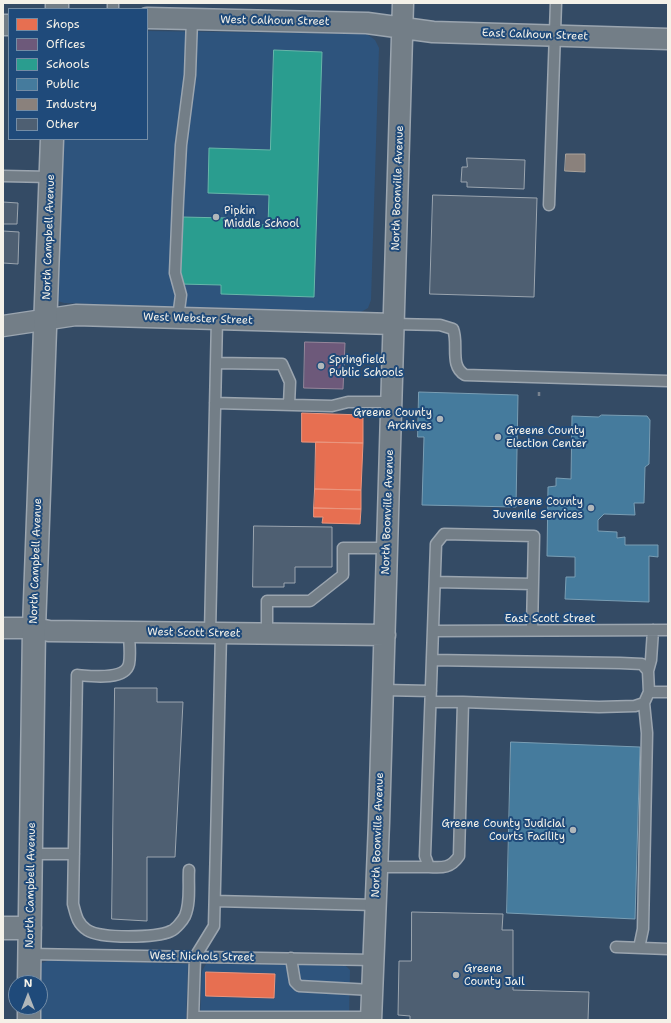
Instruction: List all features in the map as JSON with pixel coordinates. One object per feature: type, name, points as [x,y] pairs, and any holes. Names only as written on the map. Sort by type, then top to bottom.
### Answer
[{"type":"main road","name":"North Campbell Avenue","points":[[29,975],[34,628],[52,140]]},
{"type":"main road","points":[[3,928],[30,928]]},
{"type":"street","name":"North Boonville Avenue","points":[[371,1019],[383,690],[403,3]]},
{"type":"street","name":"West Calhoun Street","points":[[148,18],[374,24],[402,28]]},
{"type":"street","name":"East Calhoun Street","points":[[402,28],[433,32],[668,39]]},
{"type":"street","name":"West Webster Street","points":[[3,326],[76,315],[394,324]]},
{"type":"street","name":"West Scott Street","points":[[3,628],[34,628],[49,631],[384,635]]},
{"type":"lane","points":[[549,205],[556,3]]},
{"type":"lane","points":[[178,318],[181,295],[175,273],[178,201],[181,145],[190,75],[192,19]]},
{"type":"lane","points":[[3,176],[51,177]]},
{"type":"lane","points":[[217,319],[215,901],[214,926],[195,957],[193,1018],[371,1019]]},
{"type":"lane","points":[[394,324],[440,325],[453,329],[456,342],[456,366],[459,372],[465,375],[668,381]]},
{"type":"lane","points":[[216,362],[282,364],[290,382],[290,405]]},
{"type":"lane","points":[[216,403],[332,406],[348,402],[391,402]]},
{"type":"lane","points":[[429,867],[425,856],[436,544],[444,534],[534,536],[532,630]]},
{"type":"lane","points":[[267,634],[267,600],[310,601],[343,575],[343,548],[387,548]]},
{"type":"lane","points":[[435,582],[533,584]]},
{"type":"lane","points":[[639,948],[643,929],[644,898],[647,733],[644,703],[649,692],[648,670],[652,660],[653,630]]},
{"type":"lane","name":"East Scott Street","points":[[433,631],[668,630]]},
{"type":"lane","points":[[129,632],[128,664],[123,671],[112,676],[77,676],[73,904],[77,920],[88,930],[104,935],[158,935],[173,930],[185,916],[188,900],[189,870]]},
{"type":"lane","points":[[432,660],[642,664],[648,670]]},
{"type":"lane","points":[[383,690],[432,691]]},
{"type":"lane","points":[[649,692],[668,692]]},
{"type":"lane","points":[[431,702],[598,707],[635,706],[644,703]]},
{"type":"lane","points":[[377,867],[451,866],[459,856],[463,702]]},
{"type":"lane","points":[[31,854],[74,854]]},
{"type":"lane","points":[[215,901],[376,905]]},
{"type":"lane","points":[[616,947],[668,949]]},
{"type":"lane","name":"West Nichols Street","points":[[30,954],[374,960]]},
{"type":"lane","points":[[291,958],[295,982],[299,986],[372,990]]},
{"type":"path","points":[[539,392],[539,399]]},
{"type":"shaded area","name":"Pipkin Middle School","points":[[148,31],[367,34],[375,40],[379,48],[371,300],[368,308],[361,312],[64,303],[58,301],[62,140],[148,140]]},
{"type":"shaded area","points":[[50,960],[188,964],[186,1020],[37,1020],[38,1015],[48,1015],[48,975],[39,975],[39,964]]},
{"type":"shaded area","points":[[206,964],[345,965],[350,970],[349,1020],[200,1020],[202,971]]},
{"type":"building: Shops","points":[[302,413],[363,415],[363,443],[302,442]]},
{"type":"building: Shops","points":[[316,442],[363,443],[361,490],[315,489]]},
{"type":"building: Shops","points":[[315,489],[361,490],[361,509],[314,508]]},
{"type":"building: Shops","points":[[314,508],[361,509],[360,524],[322,523],[323,517],[314,517]]},
{"type":"building: Shops","points":[[206,972],[275,974],[274,998],[206,996]]},
{"type":"building: Offices","points":[[305,342],[345,343],[343,389],[304,388]]},
{"type":"building: Schools","points":[[274,50],[322,52],[314,297],[221,294],[221,285],[180,284],[182,217],[227,218],[227,224],[268,225],[269,195],[208,193],[209,148],[270,150]]},
{"type":"building: Public","points":[[419,392],[518,395],[516,507],[422,505],[424,437],[418,437]]},
{"type":"building: Public","name":"Greene County Juvenile Services","points":[[602,415],[647,416],[650,420],[649,464],[645,467],[644,503],[634,503],[635,515],[604,514],[598,520],[598,531],[617,532],[617,538],[625,537],[625,545],[658,545],[658,557],[649,556],[649,602],[565,599],[566,577],[575,577],[575,557],[547,556],[548,487],[556,486],[556,478],[571,479],[572,416],[598,417]]},
{"type":"building: Public","name":"Greene County Judicial Courts Facility","points":[[511,742],[640,747],[635,919],[507,913]]},
{"type":"building: Industry","points":[[566,154],[585,154],[585,172],[565,171]]},
{"type":"building: Other","points":[[467,158],[525,160],[524,189],[467,187],[467,182],[461,182],[462,167],[467,167]]},
{"type":"building: Other","points":[[433,195],[537,198],[534,297],[430,294]]},
{"type":"building: Other","points":[[3,202],[18,203],[17,224],[3,224]]},
{"type":"building: Other","points":[[3,231],[19,232],[18,264],[3,263]]},
{"type":"building: Other","points":[[254,526],[332,527],[332,567],[295,567],[295,583],[284,583],[284,587],[253,587]]},
{"type":"building: Other","points":[[115,688],[157,688],[157,702],[183,702],[175,857],[147,857],[147,921],[112,919]]},
{"type":"building: Other","name":"Greene County Jail","points":[[412,912],[503,914],[502,930],[513,930],[513,990],[589,992],[588,1020],[410,1020],[410,1016],[398,1015],[399,961],[411,961]]},
{"type":"place","name":"Pipkin Middle School","points":[[216,217]]},
{"type":"place","name":"Springfield Public Schools","points":[[321,366]]},
{"type":"place","name":"Greene County Archives","points":[[440,419]]},
{"type":"place","name":"Greene County Election Center","points":[[498,437]]},
{"type":"place","name":"Greene County Juvenile Services","points":[[591,508]]},
{"type":"place","name":"Greene County Judicial Courts Facility","points":[[573,830]]},
{"type":"place","name":"Greene County Jail","points":[[456,975]]}]
